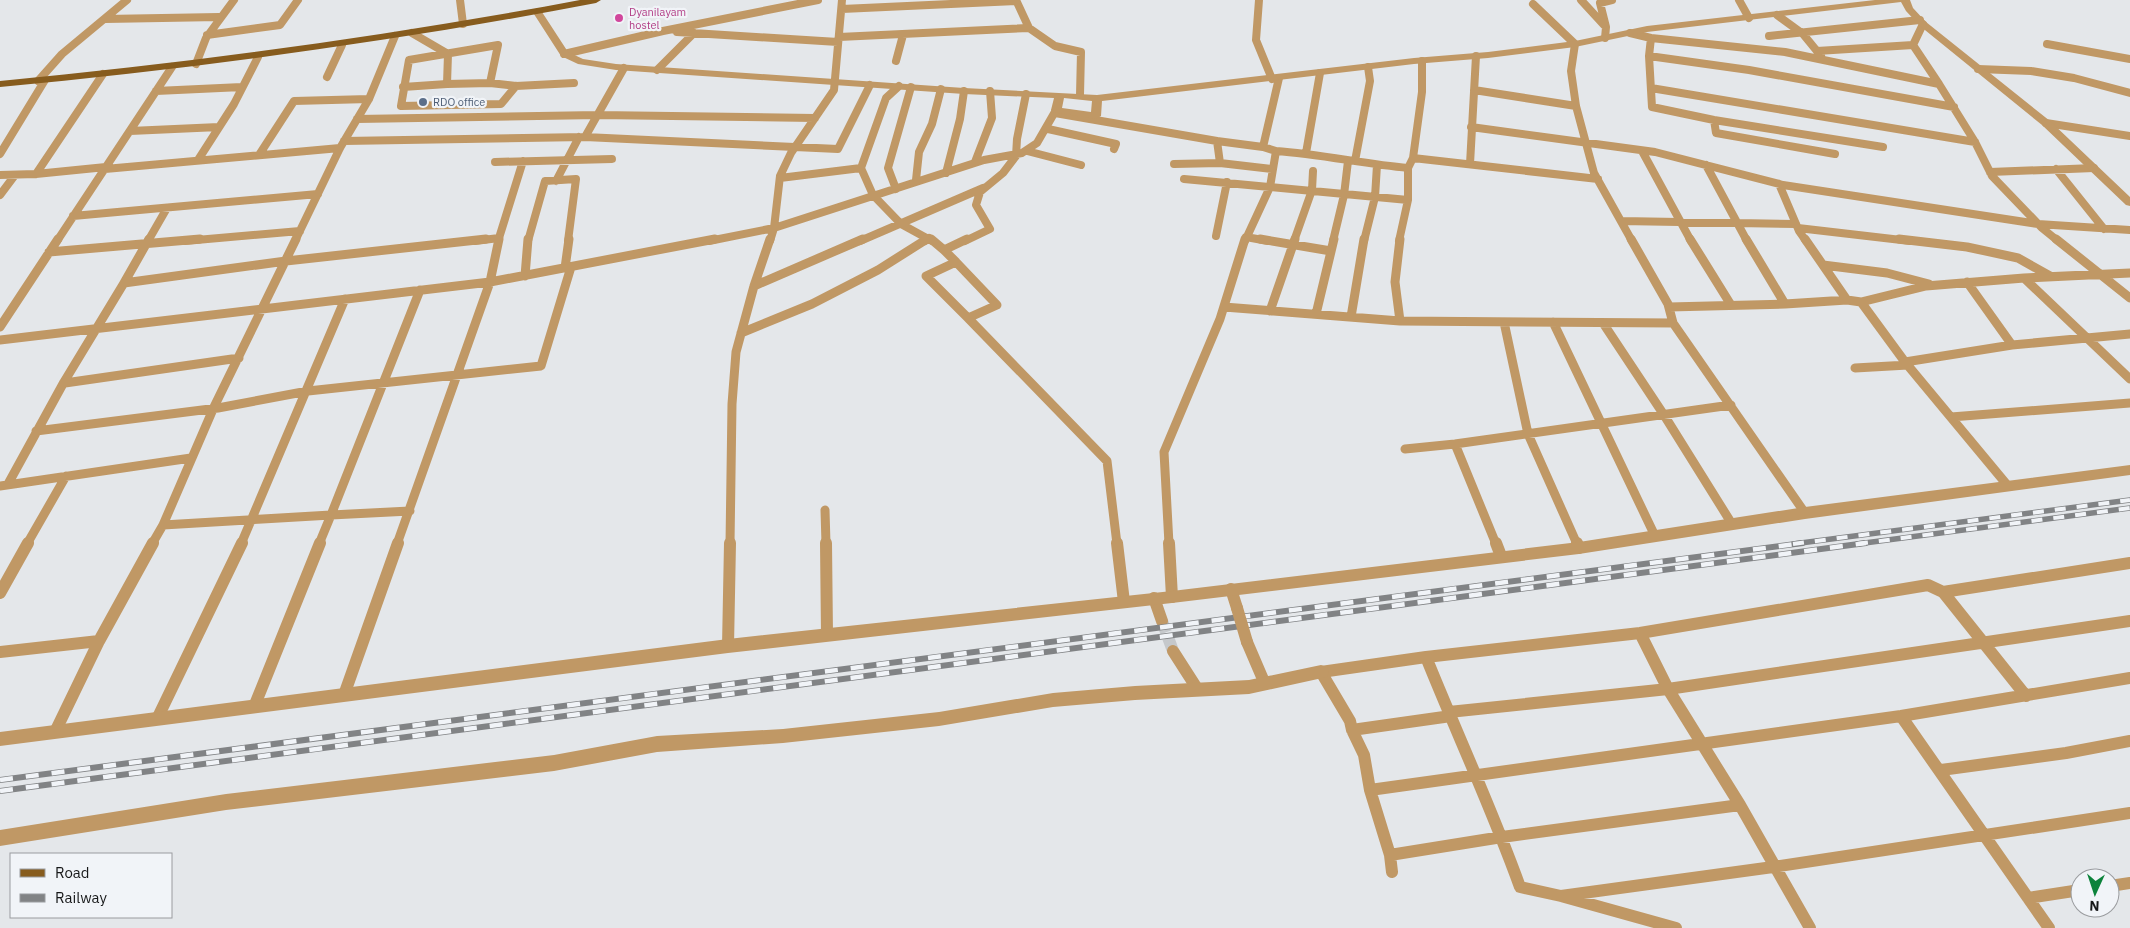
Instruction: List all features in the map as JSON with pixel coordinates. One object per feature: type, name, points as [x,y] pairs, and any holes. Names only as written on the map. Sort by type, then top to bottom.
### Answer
[{"type":"main road","points":[[0,84],[258,57],[342,45],[596,0]]},
{"type":"street","points":[[0,154],[41,81],[62,54],[127,0]]},
{"type":"street","points":[[196,64],[197,56],[207,35],[234,0]]},
{"type":"street","points":[[207,35],[280,25],[298,0]]},
{"type":"street","points":[[460,0],[463,24]]},
{"type":"street","points":[[564,54],[663,31],[818,0]]},
{"type":"street","points":[[728,646],[732,404],[736,352],[754,286],[774,228],[780,178],[794,148],[834,90],[842,4],[1016,0],[1028,28],[1055,46],[1081,52],[1080,95]]},
{"type":"street","points":[[1259,0],[1256,40],[1275,78],[1273,110],[1263,147]]},
{"type":"street","points":[[1581,0],[1606,27]]},
{"type":"street","points":[[1605,38],[1606,27],[1600,3],[1612,0]]},
{"type":"street","points":[[1739,0],[1749,18]]},
{"type":"street","points":[[537,11],[564,54],[581,62],[624,68],[836,83],[964,91],[1080,95],[1097,98],[1575,44],[1630,33],[1899,0]]},
{"type":"street","points":[[1905,0],[1909,9],[1921,22],[2046,123],[2130,203]]},
{"type":"street","points":[[1533,4],[1575,44]]},
{"type":"street","points":[[1777,15],[1803,34],[1825,61]]},
{"type":"street","points":[[105,19],[219,17]]},
{"type":"street","points":[[1768,36],[1921,22]]},
{"type":"street","points":[[1913,45],[1921,22]]},
{"type":"street","points":[[663,31],[838,40],[1028,28]]},
{"type":"street","points":[[412,33],[448,54]]},
{"type":"street","points":[[657,70],[694,33]]},
{"type":"street","points":[[1630,33],[1651,38],[1785,52],[1939,84]]},
{"type":"street","points":[[896,61],[903,35]]},
{"type":"street","points":[[55,732],[99,641],[163,525],[214,407],[342,144],[369,99],[395,36]]},
{"type":"street","points":[[1651,38],[1652,107],[1714,120],[1883,147]]},
{"type":"street","points":[[1575,44],[1572,71],[1576,106],[1585,142],[1598,179],[1669,307],[1673,323],[1805,513]]},
{"type":"street","points":[[2047,44],[2130,58]]},
{"type":"street","points":[[327,77],[342,45]]},
{"type":"street","points":[[1817,51],[1913,45]]},
{"type":"street","points":[[1913,45],[1976,142],[1990,172],[2038,224],[2130,298]]},
{"type":"street","points":[[490,84],[498,46],[409,60],[401,106],[457,94],[490,84],[516,86],[574,83]]},
{"type":"street","points":[[448,54],[447,84],[457,94],[500,104],[516,86]]},
{"type":"street","points":[[1470,164],[1476,56]]},
{"type":"street","points":[[1650,56],[1748,70],[1954,107]]},
{"type":"street","points":[[198,160],[219,127],[258,57]]},
{"type":"street","points":[[1400,321],[1395,282],[1397,250],[1408,200],[1408,168],[1413,158],[1422,92],[1422,61]]},
{"type":"street","points":[[0,327],[172,67]]},
{"type":"street","points":[[1316,314],[1370,81],[1368,67]]},
{"type":"street","points":[[556,181],[582,137],[598,115],[624,68]]},
{"type":"street","points":[[1978,69],[2031,71],[2074,78],[2130,93]]},
{"type":"street","points":[[1306,153],[1320,73]]},
{"type":"street","points":[[36,174],[104,74]]},
{"type":"street","points":[[403,87],[447,84]]},
{"type":"street","points":[[0,176],[106,167],[105,169],[259,155],[342,144],[582,137],[838,149],[870,85]]},
{"type":"street","points":[[899,86],[886,98],[861,168],[873,195],[901,224],[929,238],[944,250],[997,305],[968,318]]},
{"type":"street","points":[[156,91],[242,87]]},
{"type":"street","points":[[896,188],[888,168],[911,87]]},
{"type":"street","points":[[1651,88],[1976,142]]},
{"type":"street","points":[[916,180],[919,152],[932,124],[940,89]]},
{"type":"street","points":[[1474,90],[1576,106]]},
{"type":"street","points":[[946,173],[960,119],[964,91]]},
{"type":"street","points":[[975,162],[992,118],[990,92]]},
{"type":"street","points":[[944,250],[990,229],[976,205],[980,192],[1003,173],[1016,156],[1017,139],[1026,94]]},
{"type":"street","points":[[0,340],[490,282],[774,228],[975,162],[1016,156],[1027,151],[1041,141],[1056,112],[1060,95]]},
{"type":"street","points":[[1056,112],[1096,116],[1097,98]]},
{"type":"street","points":[[259,155],[294,101],[369,99]]},
{"type":"street","points":[[1056,112],[1217,141],[1263,147],[1276,151],[1306,153],[1377,165],[1408,168]]},
{"type":"street","points":[[357,120],[598,115],[815,118]]},
{"type":"street","points":[[1714,120],[1716,133],[1835,154]]},
{"type":"street","points":[[2046,123],[2130,136]]},
{"type":"street","points":[[130,130],[219,127]]},
{"type":"street","points":[[1471,127],[1642,151],[1779,184],[2038,224],[2130,230]]},
{"type":"street","points":[[1048,129],[1116,144],[1114,149]]},
{"type":"street","points":[[1791,131],[1791,146]]},
{"type":"street","points":[[1217,141],[1220,163]]},
{"type":"street","points":[[1027,151],[1081,165]]},
{"type":"street","points":[[1172,597],[1164,452],[1224,307],[1246,237],[1270,187],[1276,151]]},
{"type":"street","points":[[1642,151],[1680,222],[1731,305]]},
{"type":"street","points":[[1413,158],[1598,179]]},
{"type":"street","points":[[495,162],[612,159]]},
{"type":"street","points":[[344,695],[490,282],[499,238],[523,161]]},
{"type":"street","points":[[1174,164],[1220,163],[1272,169]]},
{"type":"street","points":[[1352,317],[1360,257],[1375,197],[1377,165]]},
{"type":"street","points":[[1706,165],[1736,223],[1785,304]]},
{"type":"street","points":[[780,178],[861,168]]},
{"type":"street","points":[[1990,172],[2094,168]]},
{"type":"street","points":[[2056,169],[2104,229]]},
{"type":"street","points":[[1270,311],[1312,190],[1313,171]]},
{"type":"street","points":[[0,195],[15,175]]},
{"type":"street","points":[[36,432],[214,407],[218,408],[308,391],[541,366],[568,268],[576,179],[545,181],[528,238],[525,276]]},
{"type":"street","points":[[1184,179],[1408,200]]},
{"type":"street","points":[[1216,236],[1227,182]]},
{"type":"street","points":[[1779,184],[1797,226],[1848,300]]},
{"type":"street","points":[[754,286],[987,187]]},
{"type":"street","points":[[73,216],[318,194]]},
{"type":"street","points":[[4,485],[167,208]]},
{"type":"street","points":[[1621,221],[1797,226],[1975,249],[2018,258],[2050,276]]},
{"type":"street","points":[[50,252],[300,231]]},
{"type":"street","points":[[1246,237],[1331,251]]},
{"type":"street","points":[[124,284],[286,261],[499,238]]},
{"type":"street","points":[[741,333],[812,304],[878,270],[929,238]]},
{"type":"street","points":[[956,262],[926,276],[1107,461],[1124,602]]},
{"type":"street","points":[[1823,265],[1886,273],[1935,285]]},
{"type":"street","points":[[1669,307],[1785,304],[1848,300],[1861,302],[1935,285],[2050,276],[2130,273]]},
{"type":"street","points":[[2024,278],[2130,379]]},
{"type":"street","points":[[1966,282],[2012,344]]},
{"type":"street","points":[[254,707],[385,382],[420,290]]},
{"type":"street","points":[[156,719],[253,520],[346,299]]},
{"type":"street","points":[[1861,302],[1907,364],[2008,486]]},
{"type":"street","points":[[1224,307],[1400,321],[1673,323]]},
{"type":"street","points":[[1504,322],[1528,434],[1579,548]]},
{"type":"street","points":[[1554,322],[1655,536]]},
{"type":"street","points":[[1603,322],[1732,524]]},
{"type":"street","points":[[1855,368],[1907,364],[2012,344],[2130,334]]},
{"type":"street","points":[[65,383],[239,358]]},
{"type":"street","points":[[1951,416],[2130,403]]},
{"type":"street","points":[[1405,449],[1528,434],[1731,404]]},
{"type":"street","points":[[1455,444],[1501,556]]},
{"type":"street","points":[[4,485],[191,458]]},
{"type":"street","points":[[0,739],[728,646],[1172,597],[1579,548],[1805,513],[2130,470]]},
{"type":"street","points":[[0,593],[66,476]]},
{"type":"street","points":[[825,510],[827,635]]},
{"type":"street","points":[[163,525],[410,511]]},
{"type":"street","points":[[1943,592],[2130,563]]},
{"type":"street","points":[[0,838],[226,802],[554,763],[657,744],[783,736],[939,720],[1053,700],[1249,687],[1321,672],[1426,657],[1640,633],[1928,585],[1943,592],[2026,696]]},
{"type":"street","points":[[1232,589],[1246,642],[1265,684]]},
{"type":"street","points":[[1154,598],[1162,622]]},
{"type":"street","points":[[1449,712],[1668,688],[2130,620]]},
{"type":"street","points":[[1640,633],[1668,688],[1740,805],[1773,867],[1810,928]]},
{"type":"street","points":[[0,652],[99,641]]},
{"type":"street","points":[[1172,652],[1198,690]]},
{"type":"street","points":[[1426,657],[1474,775],[1502,837],[1520,887],[1561,896],[1676,928]]},
{"type":"street","points":[[1321,672],[1350,720],[1352,730],[1364,755],[1370,790],[1390,855],[1392,872]]},
{"type":"street","points":[[1370,790],[1901,716],[2130,678]]},
{"type":"street","points":[[1352,730],[1451,716],[1449,712]]},
{"type":"street","points":[[1901,716],[1941,770],[1983,835],[2049,928]]},
{"type":"street","points":[[1941,770],[2066,753],[2130,742]]},
{"type":"street","points":[[1390,855],[1502,837],[1740,805]]},
{"type":"street","points":[[1561,896],[1773,867],[2130,812]]},
{"type":"street","points":[[2028,898],[2070,892]]},
{"type":"tunnel","points":[[1162,621],[1173,651]]},
{"type":"railway","points":[[1793,544],[2130,500]]},
{"type":"railway","points":[[1857,544],[2130,508]]},
{"type":"railway","points":[[0,780],[1803,543]]},
{"type":"railway","points":[[0,791],[1866,543]]},
{"type":"place","name":"Dyanilayam hostel","points":[[619,18]]},
{"type":"place","name":"RDO office","points":[[423,102]]}]
